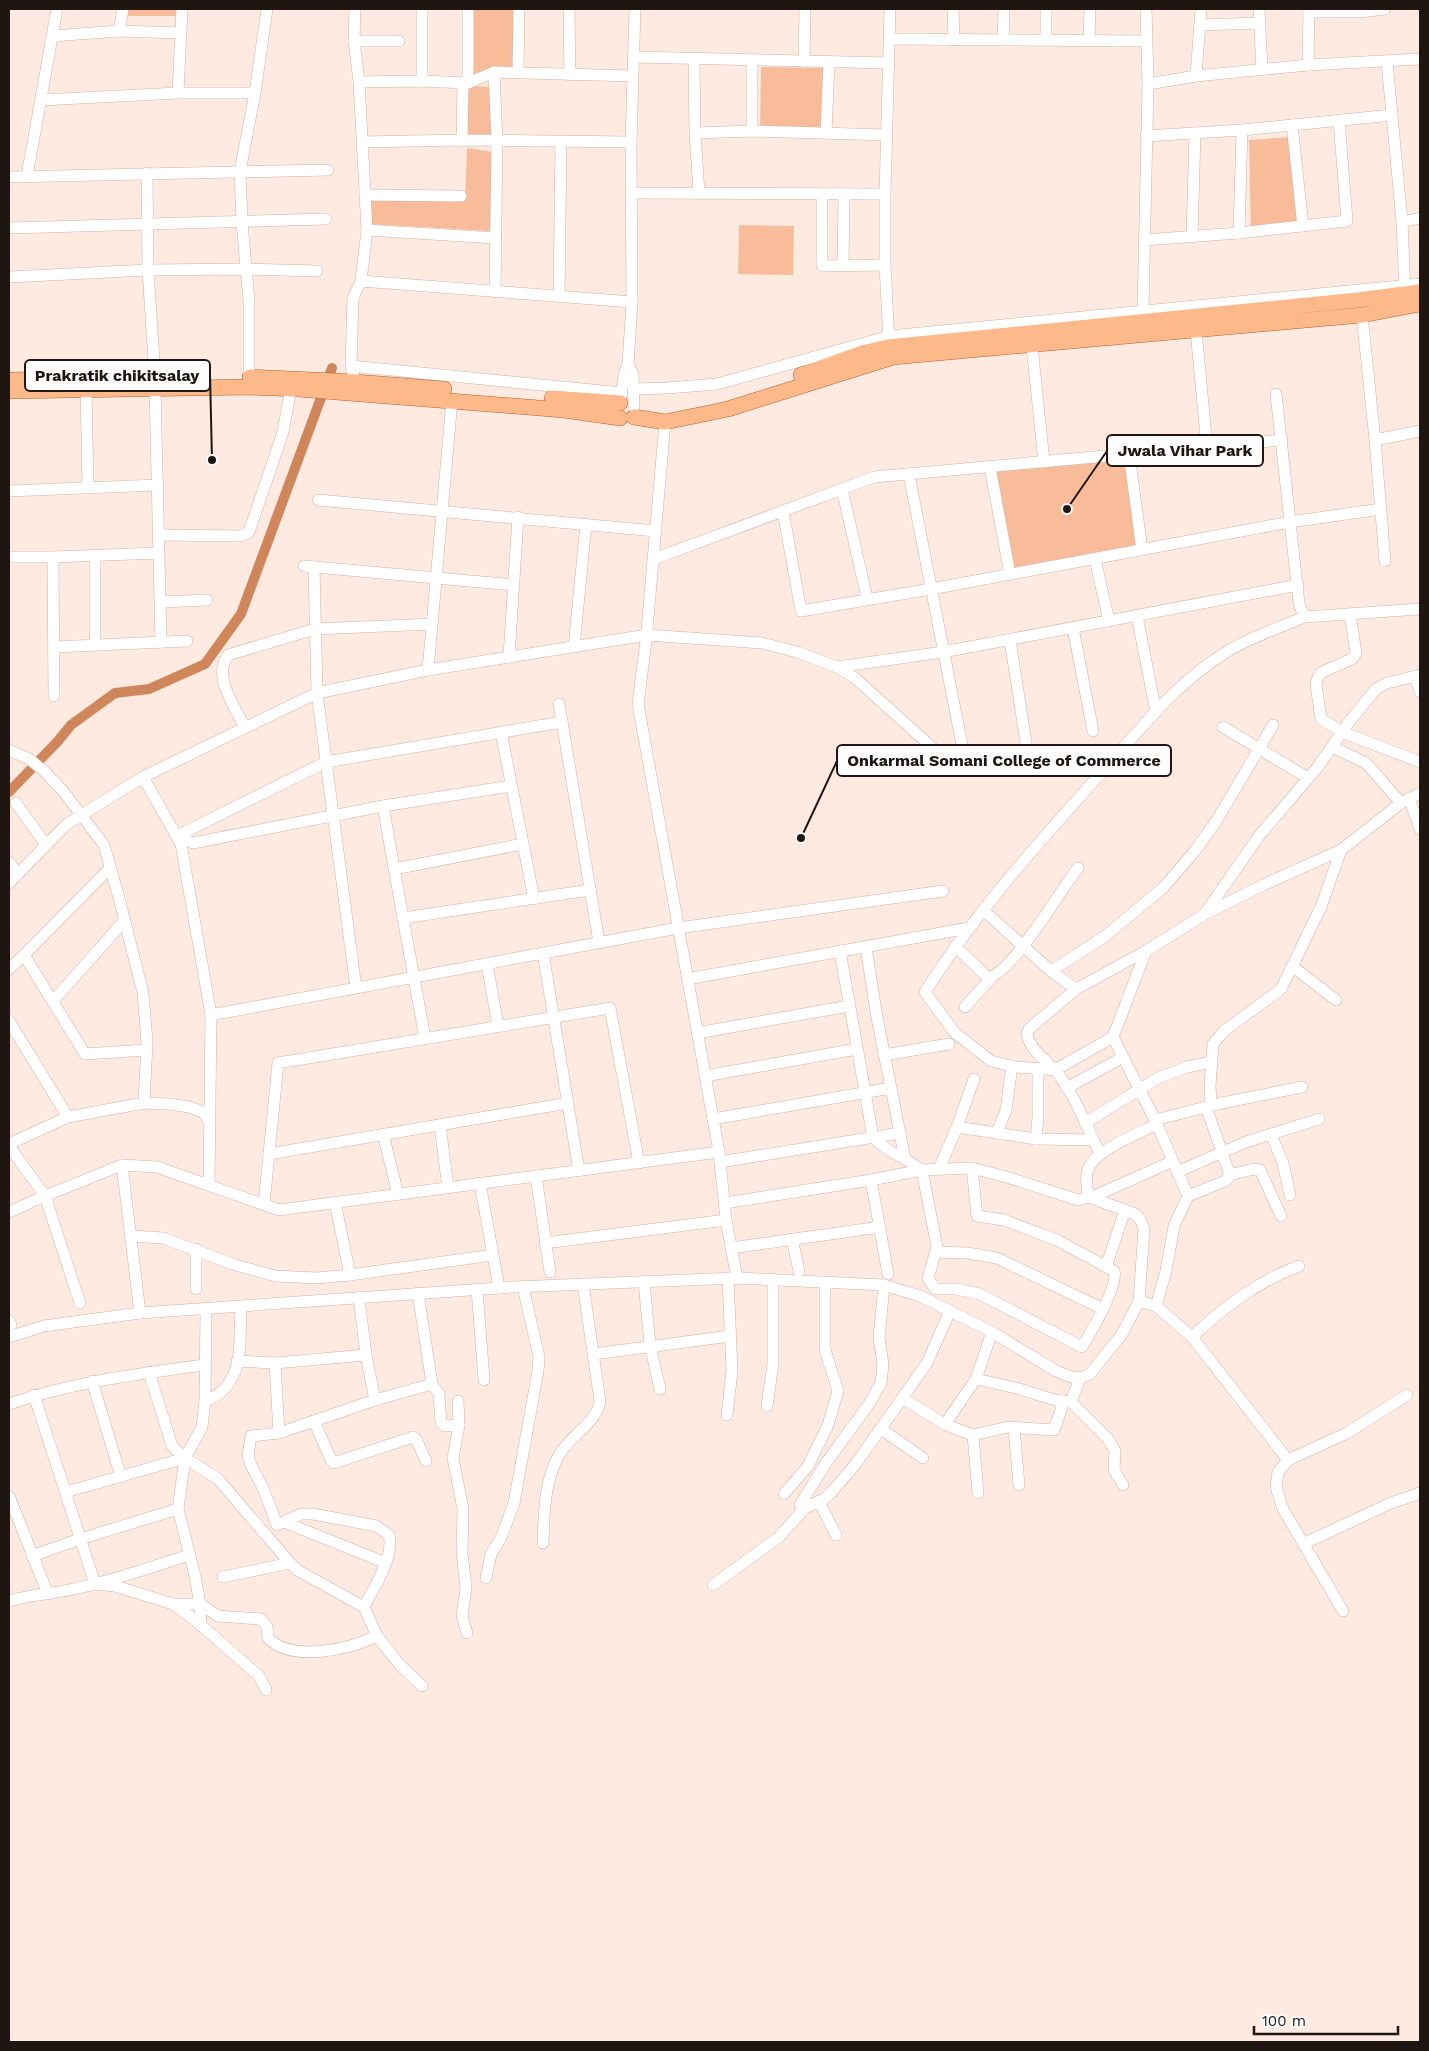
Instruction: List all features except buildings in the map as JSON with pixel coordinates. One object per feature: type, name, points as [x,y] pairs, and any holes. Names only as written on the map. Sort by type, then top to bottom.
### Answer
[{"type":"main road","points":[[1031,338],[1144,317],[1410,291]]},
{"type":"main road","points":[[350,386],[452,400],[564,410],[628,408],[684,411],[726,403],[862,353],[888,347],[1196,330],[1362,315],[1420,304]]},
{"type":"main road","points":[[9,380],[249,387],[295,385],[520,389],[628,408],[665,422],[728,409],[888,347]]},
{"type":"main road","points":[[9,390],[86,389],[248,377],[295,385]]},
{"type":"street","points":[[28,176],[57,9]]},
{"type":"street","points":[[119,31],[123,9]]},
{"type":"street","points":[[178,92],[182,9]]},
{"type":"street","points":[[248,377],[247,269],[242,222],[240,172],[255,93],[267,9]]},
{"type":"street","points":[[350,386],[353,298],[361,281],[367,230],[359,82],[354,41],[355,9]]},
{"type":"street","points":[[422,9],[422,81]]},
{"type":"street","points":[[462,140],[468,9]]},
{"type":"street","points":[[518,72],[519,9]]},
{"type":"street","points":[[569,9],[570,75]]},
{"type":"street","points":[[628,408],[624,374],[628,364],[632,302],[631,142],[635,9]]},
{"type":"street","points":[[804,62],[805,9]]},
{"type":"street","points":[[888,347],[885,194],[890,9]]},
{"type":"street","points":[[953,9],[954,40]]},
{"type":"street","points":[[1003,40],[1004,9]]},
{"type":"street","points":[[1046,9],[1046,40]]},
{"type":"street","points":[[1089,41],[1090,9]]},
{"type":"street","points":[[635,389],[717,384],[888,347],[1144,317],[1148,84],[1146,9]]},
{"type":"street","points":[[1196,76],[1201,9]]},
{"type":"street","points":[[1259,9],[1262,70]]},
{"type":"street","points":[[1308,65],[1309,10],[1385,9]]},
{"type":"street","points":[[1200,25],[1260,23]]},
{"type":"street","points":[[52,36],[119,31],[181,32]]},
{"type":"street","points":[[890,39],[1146,42]]},
{"type":"street","points":[[354,41],[399,41]]},
{"type":"street","points":[[633,57],[889,64]]},
{"type":"street","points":[[694,59],[694,133],[699,193]]},
{"type":"street","points":[[1148,84],[1196,76],[1308,65],[1420,59]]},
{"type":"street","points":[[752,60],[752,130]]},
{"type":"street","points":[[826,133],[829,62]]},
{"type":"street","points":[[1387,62],[1410,291],[1420,284]]},
{"type":"street","points":[[359,82],[466,82],[494,72],[632,76]]},
{"type":"street","points":[[494,72],[497,141],[495,292]]},
{"type":"street","points":[[41,100],[178,92],[255,93]]},
{"type":"street","points":[[1146,136],[1242,130],[1392,115]]},
{"type":"street","points":[[1144,240],[1239,233],[1347,221],[1339,120]]},
{"type":"street","points":[[1292,125],[1303,226]]},
{"type":"street","points":[[694,133],[752,130],[887,135]]},
{"type":"street","points":[[1239,233],[1242,130]]},
{"type":"street","points":[[1192,237],[1195,133]]},
{"type":"street","points":[[362,142],[462,140],[631,142]]},
{"type":"street","points":[[559,298],[561,140]]},
{"type":"street","points":[[9,177],[328,170]]},
{"type":"street","points":[[147,173],[146,223],[155,383],[162,642]]},
{"type":"street","points":[[632,193],[885,194]]},
{"type":"street","points":[[822,194],[822,266],[885,264]]},
{"type":"street","points":[[843,266],[844,194]]},
{"type":"street","points":[[365,195],[461,196]]},
{"type":"street","points":[[1402,222],[1420,218]]},
{"type":"street","points":[[9,228],[146,223],[326,220]]},
{"type":"street","points":[[367,230],[495,238]]},
{"type":"street","points":[[9,277],[148,270],[247,269],[318,271]]},
{"type":"street","points":[[361,281],[559,298],[632,302]]},
{"type":"street","points":[[1362,315],[1385,561]]},
{"type":"street","points":[[1196,330],[1207,447]]},
{"type":"street","points":[[1031,338],[1044,462]]},
{"type":"street","points":[[628,364],[633,375],[635,389],[628,408]]},
{"type":"street","points":[[351,366],[520,389]]},
{"type":"street","points":[[159,536],[241,536],[249,532],[283,432],[295,385]]},
{"type":"street","points":[[86,389],[88,487]]},
{"type":"street","points":[[1276,394],[1301,610]]},
{"type":"street","points":[[428,670],[452,400]]},
{"type":"street","points":[[665,422],[654,559],[638,704],[713,1119],[731,1248],[734,1275],[730,1336],[732,1371],[727,1415]]},
{"type":"street","points":[[1375,440],[1420,431]]},
{"type":"street","points":[[654,559],[874,477],[1282,440]]},
{"type":"street","points":[[1129,454],[1142,550]]},
{"type":"street","points":[[990,467],[1010,574]]},
{"type":"street","points":[[909,475],[964,755]]},
{"type":"street","points":[[9,490],[158,485]]},
{"type":"street","points":[[842,489],[867,598]]},
{"type":"street","points":[[318,500],[656,531]]},
{"type":"street","points":[[783,511],[801,611],[867,598],[931,589],[1290,522],[1381,509]]},
{"type":"street","points":[[509,658],[518,517]]},
{"type":"street","points":[[574,647],[586,524]]},
{"type":"street","points":[[9,557],[159,553]]},
{"type":"street","points":[[95,555],[95,645]]},
{"type":"street","points":[[53,557],[54,696]]},
{"type":"street","points":[[1095,559],[1109,621]]},
{"type":"street","points":[[356,988],[317,693],[315,629],[309,567],[514,585]]},
{"type":"street","points":[[837,667],[943,652],[1298,585]]},
{"type":"street","points":[[161,602],[207,600]]},
{"type":"street","points":[[1146,951],[1113,1037],[1055,1070],[1012,1066],[991,1061],[954,1032],[925,992],[955,946],[1020,863],[1155,708],[1187,681],[1228,651],[1301,610],[1350,614],[1420,609]]},
{"type":"street","points":[[1350,614],[1356,648],[1355,656],[1320,674],[1316,686],[1322,721],[1342,732],[1420,762]]},
{"type":"street","points":[[1136,616],[1155,708]]},
{"type":"street","points":[[245,728],[223,682],[223,662],[228,655],[245,648],[315,629],[432,624]]},
{"type":"street","points":[[1073,628],[1093,731]]},
{"type":"street","points":[[9,883],[67,824],[143,777],[317,693],[428,670],[646,636],[762,643],[796,652],[837,667],[855,678],[935,750]]},
{"type":"street","points":[[54,647],[187,640]]},
{"type":"street","points":[[1010,640],[1027,749]]},
{"type":"street","points":[[1205,914],[1259,836],[1308,778],[1376,689],[1387,683],[1418,675],[1420,692]]},
{"type":"street","points":[[559,704],[599,942]]},
{"type":"street","points":[[177,836],[326,762],[562,722]]},
{"type":"street","points":[[1051,971],[1104,937],[1163,888],[1217,820],[1273,724]]},
{"type":"street","points":[[1223,727],[1308,778]]},
{"type":"street","points":[[501,732],[534,898]]},
{"type":"street","points":[[1332,747],[1366,763],[1405,800],[1420,829]]},
{"type":"street","points":[[9,750],[29,759],[44,771],[82,815],[104,846],[143,993],[146,1050],[144,1103]]},
{"type":"street","points":[[143,777],[181,844],[210,1015],[209,1185]]},
{"type":"street","points":[[177,836],[193,843],[382,806],[512,786]]},
{"type":"street","points":[[1100,1154],[1067,1088],[1055,1070],[1031,1044],[1027,1033],[1030,1029],[1076,988],[1146,951],[1205,914],[1263,885],[1341,850],[1405,800],[1420,793]]},
{"type":"street","points":[[16,803],[46,845]]},
{"type":"street","points":[[382,806],[425,1038]]},
{"type":"street","points":[[394,869],[523,844]]},
{"type":"street","points":[[1229,1175],[1209,1106],[1213,1044],[1224,1031],[1281,990],[1321,907],[1341,850]]},
{"type":"street","points":[[9,862],[18,874]]},
{"type":"street","points":[[9,969],[110,868]]},
{"type":"street","points":[[965,1007],[1023,946],[1078,868]]},
{"type":"street","points":[[403,918],[590,890]]},
{"type":"street","points":[[210,1015],[678,928],[943,891]]},
{"type":"street","points":[[983,910],[1051,971],[1076,988]]},
{"type":"street","points":[[53,1001],[125,920]]},
{"type":"street","points":[[687,979],[969,928]]},
{"type":"street","points":[[955,946],[984,974],[992,977]]},
{"type":"street","points":[[866,947],[884,1055],[905,1159]]},
{"type":"street","points":[[840,952],[873,1137],[888,1150],[922,1170],[937,1247],[928,1278],[935,1289],[956,1289],[980,1294],[1082,1346],[1104,1309],[1116,1274],[1114,1271],[1057,1240],[1004,1220],[977,1216],[972,1168]]},
{"type":"street","points":[[543,953],[579,1171]]},
{"type":"street","points":[[24,955],[85,1054],[146,1050]]},
{"type":"street","points":[[487,964],[498,1026]]},
{"type":"street","points":[[1292,966],[1336,1000]]},
{"type":"street","points":[[697,1032],[849,1006]]},
{"type":"street","points":[[264,1204],[278,1063],[610,1008],[639,1163]]},
{"type":"street","points":[[9,1021],[68,1117]]},
{"type":"street","points":[[1113,1037],[1156,1122],[1188,1196]]},
{"type":"street","points":[[884,1055],[949,1044]]},
{"type":"street","points":[[705,1076],[857,1049]]},
{"type":"street","points":[[1067,1088],[1123,1057]]},
{"type":"street","points":[[1085,1123],[1170,1072],[1212,1062]]},
{"type":"street","points":[[997,1132],[1006,1110],[1012,1066]]},
{"type":"street","points":[[1036,1139],[1038,1069]]},
{"type":"street","points":[[939,1169],[957,1128],[974,1079]]},
{"type":"street","points":[[1084,1199],[1087,1172],[1100,1154],[1156,1122],[1209,1106],[1302,1087]]},
{"type":"street","points":[[713,1119],[891,1088]]},
{"type":"street","points":[[80,1303],[45,1196],[9,1145],[68,1117],[144,1103],[189,1107],[203,1112],[210,1124]]},
{"type":"street","points":[[269,1154],[568,1103]]},
{"type":"street","points":[[1177,1172],[1222,1152],[1319,1119]]},
{"type":"street","points":[[440,1125],[448,1188]]},
{"type":"street","points":[[957,1128],[997,1132],[1036,1139],[1093,1140]]},
{"type":"street","points":[[9,1212],[122,1165],[157,1166],[279,1210],[639,1163],[719,1157],[900,1133]]},
{"type":"street","points":[[383,1134],[398,1194]]},
{"type":"street","points":[[1272,1134],[1283,1162],[1290,1195]]},
{"type":"street","points":[[1084,1199],[1173,1160]]},
{"type":"street","points":[[122,1165],[139,1305]]},
{"type":"street","points":[[10,1328],[44,1326],[139,1305],[206,1308],[241,1306],[477,1289],[498,1281],[523,1287],[644,1282],[734,1275],[773,1280],[825,1282],[886,1279],[992,1332],[1056,1371],[1071,1377],[1080,1378],[1090,1374],[1122,1334],[1139,1301],[1144,1229],[1135,1214],[972,1168],[922,1170],[725,1203]]},
{"type":"street","points":[[1156,1306],[1166,1271],[1174,1226],[1188,1196],[1225,1181],[1229,1175],[1254,1169],[1260,1170],[1281,1216]]},
{"type":"street","points":[[536,1176],[550,1272]]},
{"type":"street","points":[[805,1508],[800,1505],[826,1463],[869,1404],[881,1382],[883,1364],[879,1338],[886,1279],[880,1227],[871,1180]]},
{"type":"street","points":[[480,1183],[498,1281]]},
{"type":"street","points":[[335,1202],[350,1275]]},
{"type":"street","points":[[1106,1267],[1125,1210]]},
{"type":"street","points":[[545,1243],[726,1220]]},
{"type":"street","points":[[731,1248],[880,1227]]},
{"type":"street","points":[[131,1236],[163,1238],[234,1265],[276,1276],[316,1278],[350,1275],[493,1255]]},
{"type":"street","points":[[792,1239],[799,1271]]},
{"type":"street","points":[[196,1249],[196,1289]]},
{"type":"street","points":[[935,1252],[967,1253],[997,1258],[1104,1309]]},
{"type":"street","points":[[1192,1337],[1240,1297],[1277,1274],[1299,1266]]},
{"type":"street","points":[[767,1406],[772,1364],[773,1280]]},
{"type":"street","points":[[644,1282],[650,1345],[660,1390]]},
{"type":"street","points":[[784,1494],[808,1466],[828,1425],[838,1391],[825,1350],[825,1282]]},
{"type":"street","points":[[543,1543],[544,1510],[554,1467],[561,1452],[599,1407],[600,1401],[583,1284]]},
{"type":"street","points":[[486,1578],[491,1554],[502,1538],[514,1503],[538,1371],[539,1357],[523,1287]]},
{"type":"street","points":[[477,1289],[484,1380]]},
{"type":"street","points":[[418,1293],[432,1384],[439,1394],[441,1423],[445,1426],[459,1425]]},
{"type":"street","points":[[359,1298],[366,1355],[375,1400]]},
{"type":"street","points":[[1139,1301],[1156,1306],[1192,1337],[1288,1460]]},
{"type":"street","points":[[205,1401],[224,1391],[235,1372],[241,1306]]},
{"type":"street","points":[[201,1626],[200,1604],[178,1509],[185,1458],[202,1427],[205,1401],[206,1308]]},
{"type":"street","points":[[713,1585],[779,1537],[805,1508],[819,1502],[830,1494],[855,1465],[927,1363],[950,1311]]},
{"type":"street","points":[[945,1424],[976,1379],[992,1332]]},
{"type":"street","points":[[594,1354],[650,1345],[730,1336]]},
{"type":"street","points":[[237,1361],[276,1363],[366,1355]]},
{"type":"street","points":[[276,1363],[279,1433]]},
{"type":"street","points":[[9,1404],[34,1395],[92,1381],[204,1365]]},
{"type":"street","points":[[149,1372],[172,1446],[185,1458],[218,1479],[297,1570],[364,1607],[377,1636],[400,1665],[422,1686]]},
{"type":"street","points":[[902,1398],[945,1424],[974,1435],[986,1431],[1014,1428],[1054,1430],[1080,1378]]},
{"type":"street","points":[[976,1379],[1068,1402],[1108,1439],[1115,1451],[1114,1470],[1123,1485]]},
{"type":"street","points":[[92,1381],[121,1477]]},
{"type":"street","points":[[364,1607],[386,1563],[390,1539],[386,1532],[376,1526],[313,1514],[301,1514],[277,1525],[260,1482],[252,1470],[248,1456],[251,1436],[279,1433],[375,1400],[432,1384]]},
{"type":"street","points":[[34,1395],[95,1584]]},
{"type":"street","points":[[1343,1611],[1283,1509],[1276,1487],[1278,1472],[1288,1460],[1348,1433],[1407,1395]]},
{"type":"street","points":[[458,1401],[459,1425],[453,1458],[463,1509],[462,1553],[466,1588],[462,1616],[467,1633]]},
{"type":"street","points":[[314,1421],[334,1463],[413,1437],[416,1438],[426,1461]]},
{"type":"street","points":[[1014,1428],[1019,1485]]},
{"type":"street","points":[[881,1429],[923,1458]]},
{"type":"street","points":[[974,1435],[978,1493]]},
{"type":"street","points":[[66,1492],[185,1458]]},
{"type":"street","points":[[1303,1544],[1391,1503],[1420,1493]]},
{"type":"street","points":[[9,1496],[48,1594]]},
{"type":"street","points":[[819,1502],[836,1535]]},
{"type":"street","points":[[32,1556],[178,1509]]},
{"type":"street","points":[[284,1522],[386,1563]]},
{"type":"street","points":[[9,1601],[20,1597],[48,1594],[95,1584],[190,1555]]},
{"type":"street","points":[[223,1578],[290,1563]]},
{"type":"street","points":[[95,1584],[115,1586],[173,1604],[200,1604],[218,1616],[262,1619],[267,1627],[268,1638],[285,1650],[330,1650],[347,1647],[377,1636]]},
{"type":"street","points":[[173,1604],[259,1676],[266,1690]]},
{"type":"shaded area","points":[[128,9],[178,9],[177,16],[127,16]]},
{"type":"shaded area","points":[[472,9],[522,9],[521,76],[471,75]]},
{"type":"shaded area","points":[[761,67],[823,68],[822,134],[760,132]]},
{"type":"shaded area","points":[[467,86],[492,87],[493,143],[466,140]]},
{"type":"shaded area","points":[[1292,137],[1297,231],[1251,235],[1249,140]]},
{"type":"shaded area","points":[[467,148],[492,152],[490,231],[369,224],[370,200],[465,201]]},
{"type":"shaded area","points":[[739,225],[794,226],[793,275],[738,274]]},
{"type":"shaded area","points":[[1129,454],[1142,550],[1010,574],[990,467]]},
{"type":"waterway","points":[[9,792],[71,725],[115,693],[149,689],[205,664],[241,614],[332,368]]},
{"type":"place","name":"Prakratik chikitsalay","points":[[212,460]]},
{"type":"place","name":"Jwala Vihar Park","points":[[1067,509]]},
{"type":"place","name":"Onkarmal Somani College of Commerce","points":[[801,838]]}]
